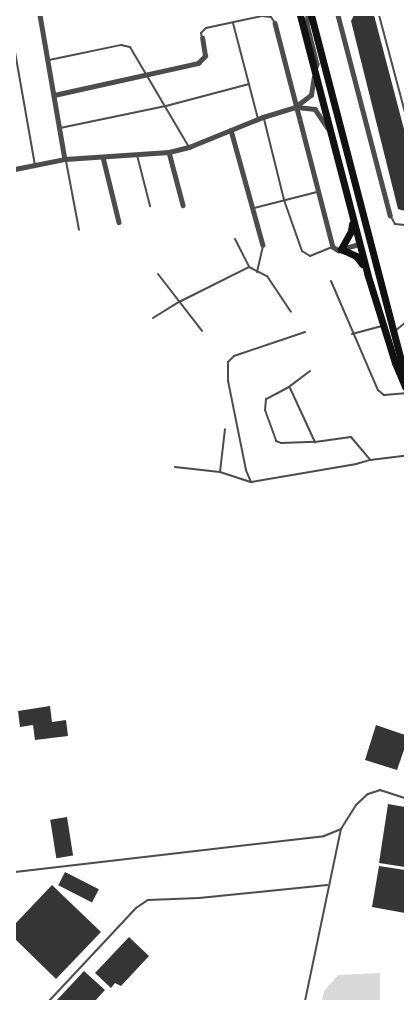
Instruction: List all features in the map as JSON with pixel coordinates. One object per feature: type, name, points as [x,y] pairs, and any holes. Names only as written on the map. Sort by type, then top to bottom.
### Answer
[{"type":"main road","points":[[300,15],[367,273],[384,330],[405,387]]},
{"type":"main road","points":[[309,15],[405,376]]},
{"type":"main road","points":[[359,244],[363,231],[362,211]]},
{"type":"main road","points":[[352,215],[351,231],[341,249],[356,256],[367,273]]},
{"type":"main road","points":[[359,244],[367,252],[376,270]]},
{"type":"street","points":[[40,15],[65,159]]},
{"type":"street","points":[[15,169],[65,159],[169,152],[189,147],[261,118],[295,107],[311,95],[317,64],[307,24],[309,15]]},
{"type":"street","points":[[338,15],[390,214]]},
{"type":"street","points":[[275,23],[332,247],[341,249],[359,244]]},
{"type":"street","points":[[54,95],[202,60],[205,52],[202,38]]},
{"type":"street","points":[[295,107],[315,109],[332,137]]},
{"type":"street","points":[[231,130],[263,245]]},
{"type":"street","points":[[169,152],[183,205]]},
{"type":"street","points":[[103,157],[119,222]]},
{"type":"lane","points":[[379,15],[405,113]]},
{"type":"lane","points":[[202,38],[201,33],[206,28],[262,16],[271,16],[275,23]]},
{"type":"lane","points":[[233,23],[249,84],[261,118],[284,200],[302,251],[310,256],[332,247]]},
{"type":"lane","points":[[48,60],[127,45],[147,74],[189,147]]},
{"type":"lane","points":[[15,52],[36,165]]},
{"type":"lane","points":[[15,74],[19,73]]},
{"type":"lane","points":[[60,128],[166,106],[249,84]]},
{"type":"lane","points":[[137,155],[150,206]]},
{"type":"lane","points":[[65,159],[79,230]]},
{"type":"lane","points":[[254,208],[318,192]]},
{"type":"lane","points":[[390,214],[395,224],[405,225]]},
{"type":"lane","points":[[235,239],[248,267],[267,276],[291,312]]},
{"type":"lane","points":[[258,272],[263,245]]},
{"type":"lane","points":[[153,318],[179,302],[248,267]]},
{"type":"lane","points":[[158,274],[202,331]]},
{"type":"lane","points":[[331,281],[352,334],[378,390],[384,395],[405,393]]},
{"type":"lane","points":[[352,334],[384,330],[394,331],[405,323]]},
{"type":"lane","points":[[251,482],[246,470],[232,401],[228,362],[234,356],[305,332]]},
{"type":"lane","points":[[310,371],[290,387],[266,399],[265,410],[276,441],[281,443],[315,442],[351,437],[370,460]]},
{"type":"lane","points":[[290,387],[315,442]]},
{"type":"lane","points":[[220,472],[225,430]]},
{"type":"lane","points":[[174,467],[220,472],[251,482],[370,460],[405,456]]},
{"type":"lane","points":[[305,1001],[341,829],[356,805],[368,794],[380,790],[405,798]]},
{"type":"lane","points":[[15,872],[317,838],[341,829]]},
{"type":"lane","points":[[49,1001],[136,908],[148,900],[199,898],[328,885]]},
{"type":"shaded area","points":[[380,973],[380,1001],[322,1001],[324,991],[338,975]]},
{"type":"building","points":[[354,15],[374,15],[405,133],[405,211],[398,209],[351,21]]},
{"type":"building","points":[[50,706],[52,722],[66,720],[68,736],[35,740],[33,725],[20,727],[18,711]]},
{"type":"building","points":[[376,725],[405,735],[405,747],[397,770],[365,760]]},
{"type":"building","points":[[388,804],[405,807],[405,867],[379,863]]},
{"type":"building","points":[[67,817],[73,856],[56,858],[50,820]]},
{"type":"building","points":[[379,866],[405,870],[405,913],[372,907]]},
{"type":"building","points":[[65,872],[99,889],[92,903],[58,885]]},
{"type":"building","points":[[52,885],[101,932],[56,979],[15,939],[15,924]]},
{"type":"building","points":[[129,937],[149,956],[121,986],[115,983],[111,988],[95,973]]},
{"type":"building","points":[[84,971],[105,990],[95,1001],[56,1001]]}]
